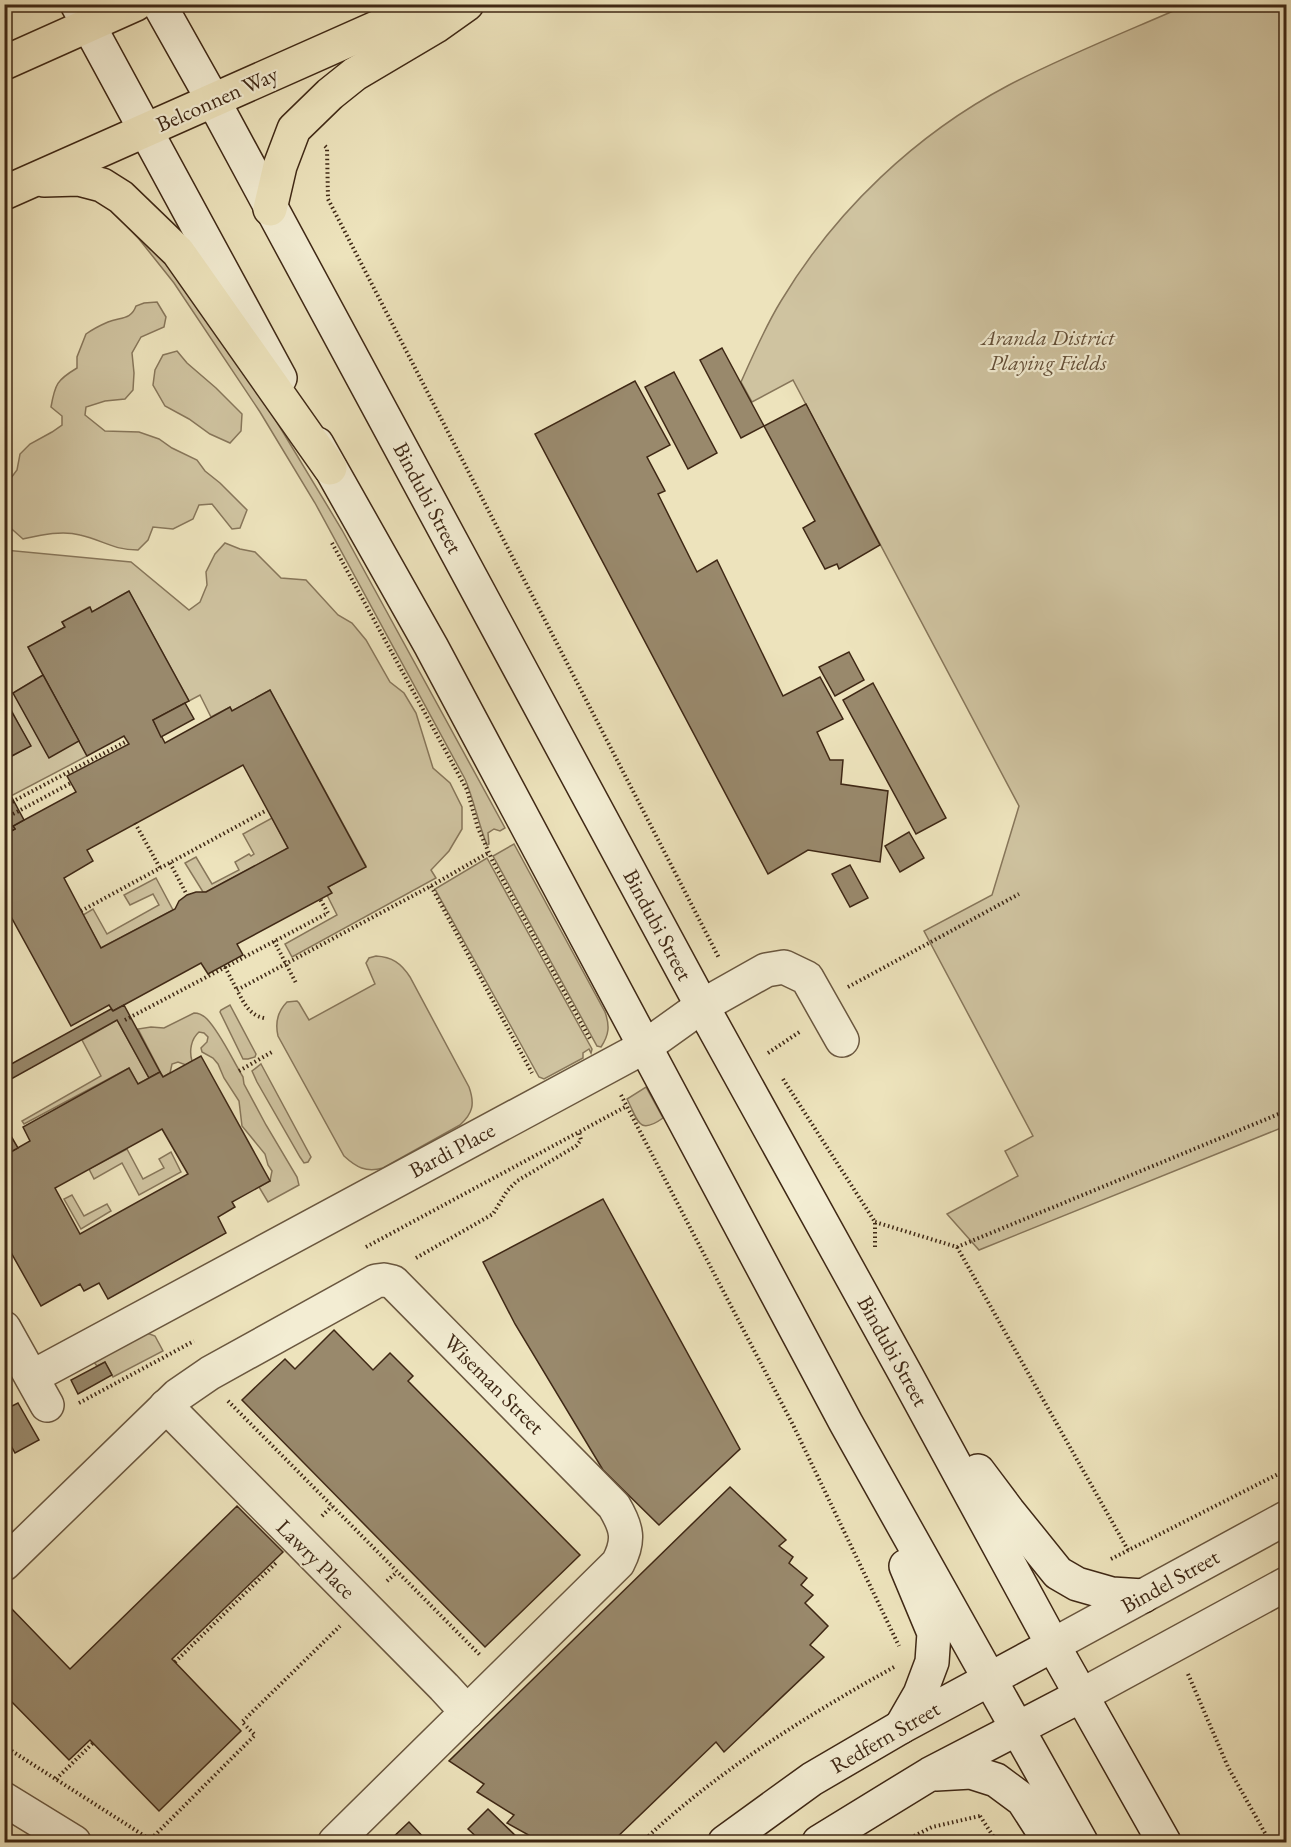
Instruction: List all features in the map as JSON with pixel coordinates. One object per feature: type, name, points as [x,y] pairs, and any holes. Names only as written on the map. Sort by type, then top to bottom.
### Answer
[{"type":"main road","points":[[4,63],[83,15],[136,4]]},
{"type":"main road","name":"Bindubi Street","points":[[159,4],[702,1006],[1053,1645],[1164,1842]]},
{"type":"main road","name":"Belconnen Way","points":[[17,187],[430,4]]},
{"type":"main road","points":[[270,209],[280,166],[294,129],[330,94],[355,74],[436,26],[467,4]]},
{"type":"main road","points":[[83,15],[330,468],[430,646],[846,1423],[1082,1842]]},
{"type":"main road","points":[[17,187],[65,178],[102,184],[121,197],[178,252],[330,468]]},
{"type":"main road","name":"Bardi Place","points":[[52,1396],[547,1099],[646,1046],[702,1006],[766,970],[784,967],[807,978],[835,1027]]},
{"type":"main road","name":"Wiseman Street","points":[[4,1564],[178,1395],[210,1373],[376,1281],[393,1282],[614,1506],[622,1520],[626,1536],[625,1551],[618,1563],[335,1842]]},
{"type":"main road","points":[[4,1328],[52,1396]]},
{"type":"main road","points":[[905,1373],[1008,1511],[1058,1573],[1077,1584],[1112,1594],[1143,1596]]},
{"type":"main road","name":"Lawry Place","points":[[166,1406],[467,1712]]},
{"type":"main road","points":[[846,1423],[934,1633],[932,1662],[920,1694],[901,1727]]},
{"type":"main road","name":"Bindel Street","points":[[1053,1645],[1287,1518]]},
{"type":"main road","points":[[819,1842],[930,1774],[1287,1584]]},
{"type":"main road","name":"Redfern Street","points":[[724,1842],[812,1779],[901,1727],[1053,1645]]},
{"type":"main road","points":[[930,1774],[971,1772],[996,1780],[1023,1800],[1050,1842]]},
{"type":"main road","points":[[4,1798],[74,1842]]},
{"type":"path","points":[[322,141],[327,148],[328,199],[734,988]]},
{"type":"path","points":[[8,804],[127,741]]},
{"type":"path","points":[[13,813],[71,783]]},
{"type":"path","points":[[81,911],[267,810]]},
{"type":"path","points":[[135,824],[160,868]]},
{"type":"path","points":[[237,990],[488,853]]},
{"type":"path","points":[[170,863],[187,895]]},
{"type":"path","points":[[431,886],[568,1138]]},
{"type":"path","points":[[768,1053],[835,1027],[845,1003],[841,991],[1019,894]]},
{"type":"path","points":[[125,1020],[328,913],[320,899]]},
{"type":"path","points":[[274,941],[296,984]]},
{"type":"path","points":[[225,966],[251,1013],[256,1017],[264,1018]]},
{"type":"path","points":[[763,1044],[773,1064]]},
{"type":"path","points":[[239,1071],[272,1053]]},
{"type":"path","points":[[779,1073],[875,1222],[875,1247]]},
{"type":"path","points":[[359,1251],[627,1106]]},
{"type":"path","points":[[875,1222],[957,1247],[1287,1111]]},
{"type":"path","points":[[957,1247],[1128,1550]]},
{"type":"path","points":[[52,1396],[202,1336]]},
{"type":"path","points":[[1101,1563],[1287,1470]]},
{"type":"path","points":[[175,1662],[332,1506]]},
{"type":"path","points":[[4,1746],[153,1841],[255,1735],[242,1722],[397,1572]]},
{"type":"path","points":[[1186,1671],[1228,1767],[1270,1842]]},
{"type":"path","points":[[56,1779],[93,1743]]},
{"type":"path","points":[[902,1842],[932,1827],[980,1816],[997,1842]]},
{"type":"green space","name":"Aranda District Playing Fields","points":[[1187,5],[1286,5],[1286,1126],[979,1250],[947,1214],[1018,1176],[1005,1151],[1033,1136],[924,931],[992,895],[1019,806],[793,380],[752,402],[741,382],[770,321],[802,268],[852,206],[910,151],[975,105],[1009,85],[1075,53]]},
{"type":"green space","points":[[116,210],[167,262],[272,414],[342,530],[505,828],[500,831],[494,829],[488,833],[489,844],[487,845],[484,837],[465,779],[315,503],[260,412],[174,283],[139,239],[117,216]]},
{"type":"green space","points":[[157,302],[166,317],[164,327],[141,337],[132,353],[133,390],[125,399],[105,401],[86,407],[85,415],[105,431],[139,432],[159,439],[197,460],[205,471],[247,510],[240,528],[232,529],[212,504],[199,505],[193,519],[173,529],[153,527],[148,540],[138,550],[114,547],[88,537],[66,533],[23,539],[5,523],[5,486],[17,470],[20,454],[30,444],[62,425],[62,416],[51,407],[58,383],[77,368],[77,357],[86,334],[108,322],[128,316],[136,306]]},
{"type":"green space","points":[[177,351],[242,414],[241,431],[230,443],[210,434],[165,406],[153,385],[155,370],[163,355]]},
{"type":"green space","points":[[225,543],[255,552],[281,578],[306,580],[338,615],[352,623],[366,640],[390,682],[404,693],[416,713],[433,768],[450,783],[462,807],[462,829],[449,851],[431,870],[436,878],[292,957],[285,944],[337,915],[327,895],[331,892],[328,887],[366,866],[270,690],[232,711],[230,707],[211,717],[200,695],[189,701],[129,591],[92,612],[89,607],[62,622],[65,627],[28,647],[43,675],[13,693],[79,741],[87,756],[11,796],[5,783],[5,760],[30,746],[5,698],[5,550],[131,562],[189,610],[200,602],[207,585],[206,572],[215,554]]},
{"type":"green space","points":[[272,818],[288,848],[203,892],[185,863],[196,857],[212,884],[239,870],[235,862],[249,854],[251,856],[254,854],[243,834]]},
{"type":"green space","points":[[514,844],[605,1012],[608,1030],[601,1047],[597,1046],[493,856]]},
{"type":"green space","points":[[487,858],[592,1049],[591,1053],[589,1049],[583,1053],[583,1058],[544,1079],[539,1077],[435,889]]},
{"type":"green space","points":[[156,878],[173,910],[101,948],[83,915],[93,909],[107,934],[159,905],[153,894],[130,905],[124,895]]},
{"type":"green space","points":[[376,956],[396,962],[410,977],[469,1087],[472,1108],[460,1125],[383,1168],[371,1170],[357,1166],[344,1156],[278,1036],[277,1027],[279,1014],[287,1002],[297,1001],[309,1020],[375,984],[366,963],[369,958]]},
{"type":"green space","points":[[230,1005],[256,1054],[255,1057],[243,1059],[220,1012]]},
{"type":"green space","points":[[194,1013],[206,1018],[222,1039],[266,1125],[297,1177],[299,1185],[268,1202],[259,1187],[270,1181],[272,1171],[265,1154],[242,1126],[239,1101],[218,1064],[202,1052],[201,1048],[207,1042],[208,1037],[199,1032],[191,1045],[192,1061],[186,1065],[178,1062],[172,1064],[170,1073],[163,1077],[138,1029],[164,1028]]},
{"type":"green space","points":[[117,1020],[149,1078],[138,1084],[129,1068],[24,1124],[22,1121],[101,1076],[82,1040]]},
{"type":"green space","points":[[261,1064],[311,1157],[308,1162],[304,1163],[300,1157],[257,1082],[252,1071]]},
{"type":"green space","points":[[646,1087],[663,1118],[648,1126],[640,1123],[627,1099]]},
{"type":"green space","points":[[127,1149],[143,1179],[164,1168],[159,1159],[171,1152],[181,1172],[139,1195],[122,1163],[94,1179],[89,1169]]},
{"type":"green space","points":[[72,1195],[84,1216],[107,1204],[111,1211],[81,1229],[64,1199]]},
{"type":"green space","points":[[147,1333],[155,1336],[163,1351],[113,1377],[105,1362],[97,1366],[93,1361]]},
{"type":"building","points":[[722,348],[764,426],[741,438],[700,360]]},
{"type":"building","points":[[674,372],[717,453],[688,469],[645,387]]},
{"type":"building","points":[[635,381],[670,445],[647,457],[665,491],[658,494],[697,572],[717,560],[783,696],[820,677],[843,719],[817,732],[830,760],[843,760],[841,784],[888,791],[880,862],[808,850],[768,874],[535,434]]},
{"type":"building","points":[[806,404],[880,545],[839,569],[837,564],[825,569],[803,528],[815,521],[764,426]]},
{"type":"building","points":[[129,591],[189,701],[153,720],[165,743],[230,707],[232,711],[270,690],[366,867],[328,887],[332,893],[237,944],[243,955],[208,974],[201,963],[113,1011],[109,1005],[71,1026],[4,904],[4,835],[15,829],[13,826],[76,792],[67,776],[129,744],[124,736],[87,756],[28,647],[65,627],[62,622],[90,607],[92,612]],"holes":[[[243,765],[288,848],[206,892],[187,895],[179,901],[175,909],[101,948],[64,878],[93,861],[87,850]]]},
{"type":"building","points":[[849,652],[864,680],[835,696],[819,667]]},
{"type":"building","points":[[43,675],[79,741],[49,758],[13,693]]},
{"type":"building","points":[[873,683],[946,818],[916,834],[843,700]]},
{"type":"building","points":[[4,698],[31,746],[4,760]]},
{"type":"building","points":[[185,703],[194,719],[161,737],[153,720]]},
{"type":"building","points":[[4,783],[24,820],[13,826],[15,829],[4,832],[4,819],[9,817],[4,809]]},
{"type":"building","points":[[909,832],[924,858],[900,872],[885,846]]},
{"type":"building","points":[[850,865],[868,898],[850,907],[832,874]]},
{"type":"building","points":[[124,1005],[160,1072],[149,1078],[117,1020],[4,1083],[4,1068],[111,1009],[113,1011]]},
{"type":"building","points":[[201,1056],[270,1181],[232,1202],[235,1207],[218,1217],[226,1233],[108,1299],[99,1283],[84,1291],[80,1284],[41,1306],[4,1240],[4,1162],[10,1159],[7,1154],[30,1141],[23,1127],[129,1068],[138,1084],[160,1072],[163,1077]],"holes":[[[162,1129],[188,1174],[80,1234],[55,1188]]]},
{"type":"building","points":[[4,1124],[18,1148],[7,1154],[4,1149]]},
{"type":"building","points":[[603,1199],[740,1449],[659,1525],[603,1470],[515,1324],[483,1262]]},
{"type":"building","points":[[334,1330],[373,1370],[390,1353],[413,1376],[408,1381],[580,1555],[485,1647],[242,1400],[285,1359],[295,1369]]},
{"type":"building","points":[[105,1362],[112,1375],[78,1394],[71,1380]]},
{"type":"building","points":[[18,1403],[39,1440],[15,1453],[4,1433],[4,1410]]},
{"type":"building","points":[[730,1487],[786,1540],[779,1546],[793,1557],[789,1563],[807,1578],[801,1585],[813,1595],[805,1603],[828,1626],[810,1645],[824,1657],[724,1752],[716,1742],[612,1842],[541,1842],[507,1823],[514,1815],[477,1792],[484,1784],[449,1761]]},
{"type":"building","points":[[237,1506],[283,1552],[172,1659],[241,1731],[159,1811],[90,1740],[69,1760],[4,1694],[4,1611],[9,1606],[70,1669]]},
{"type":"building","points":[[488,1809],[522,1842],[482,1842],[468,1829]]},
{"type":"building","points":[[409,1822],[428,1842],[388,1842]]}]
